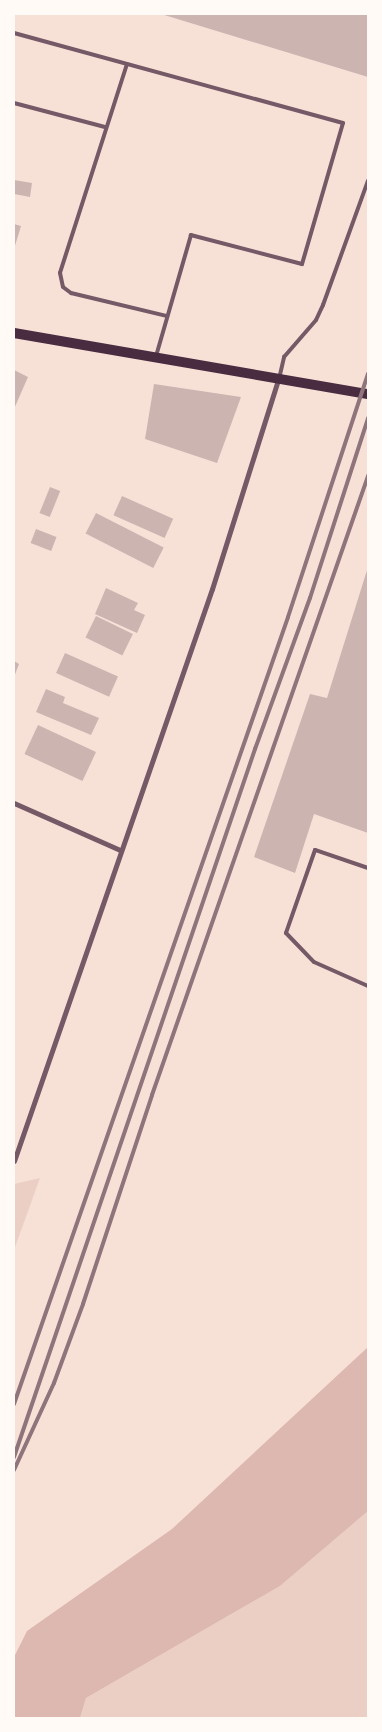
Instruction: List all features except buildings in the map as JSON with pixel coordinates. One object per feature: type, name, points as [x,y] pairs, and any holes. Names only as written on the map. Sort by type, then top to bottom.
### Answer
[{"type":"main road","points":[[14,332],[278,380],[368,394]]},
{"type":"street","points":[[14,1161],[120,850],[212,590],[278,380]]},
{"type":"street","points":[[14,803],[120,850]]},
{"type":"lane","points":[[14,33],[343,123],[302,264],[191,235],[155,358]]},
{"type":"lane","points":[[127,64],[105,127],[60,274],[63,287],[71,293],[167,316]]},
{"type":"lane","points":[[14,103],[105,127]]},
{"type":"lane","points":[[278,380],[284,357],[316,320],[323,305],[368,181]]},
{"type":"lane","points":[[368,868],[315,850],[286,933],[314,962],[368,986]]},
{"type":"shaded area","points":[[40,1178],[14,1250],[14,1184]]},
{"type":"shaded area","points":[[368,1347],[368,1511],[280,1586],[86,1698],[80,1718],[14,1718],[14,1657],[27,1631],[172,1529]]},
{"type":"shaded area","points":[[368,1511],[368,1718],[80,1718],[86,1698],[280,1586]]},
{"type":"railway","points":[[14,1404],[288,617],[368,374]]},
{"type":"railway","points":[[14,1457],[255,749],[310,598],[368,418]]},
{"type":"railway","points":[[14,1470],[54,1383],[83,1304],[152,1095],[368,476]]}]
